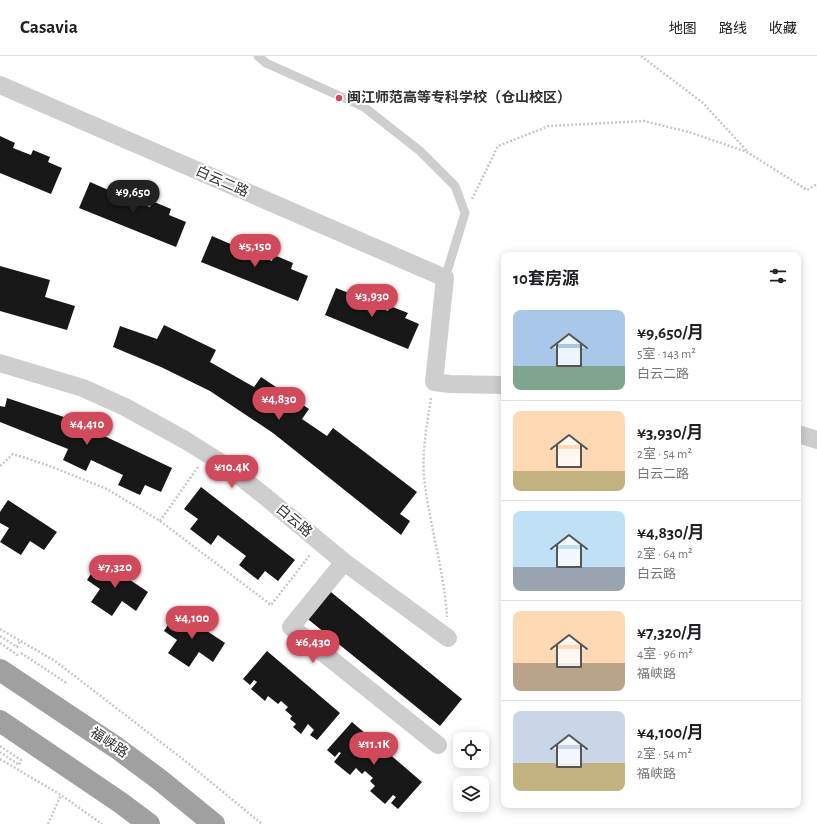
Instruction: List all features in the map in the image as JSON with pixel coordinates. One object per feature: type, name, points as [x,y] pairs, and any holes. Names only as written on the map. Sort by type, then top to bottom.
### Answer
[{"type":"highway","name":"福峡路","points":[[0,670],[117,748],[160,780],[214,824]]},
{"type":"highway","points":[[0,721],[121,803],[149,824]]},
{"type":"street","name":"白云二路","points":[[0,85],[445,278]]},
{"type":"street","points":[[445,278],[434,382],[450,384],[501,384]]},
{"type":"street","name":"白云路","points":[[0,363],[90,392],[154,422],[207,454],[245,480],[344,562],[448,638]]},
{"type":"street","points":[[801,435],[817,440]]},
{"type":"street","points":[[344,562],[291,627],[438,745]]},
{"type":"lane","points":[[258,56],[266,63],[364,107],[420,151],[454,186],[465,213],[445,278]]},
{"type":"path","points":[[641,56],[703,102],[747,152]]},
{"type":"path","points":[[465,213],[498,146],[549,126],[644,121],[689,132],[747,152],[807,190],[817,184]]},
{"type":"path","points":[[434,382],[424,436],[424,477],[440,566],[446,607],[448,638]]},
{"type":"path","points":[[0,466],[13,454],[47,465],[107,489],[160,521],[271,605],[320,542]]},
{"type":"path","points":[[160,521],[207,454]]},
{"type":"path","points":[[0,629],[55,661],[184,760],[262,824]]},
{"type":"path","points":[[0,636],[17,647],[20,641]]},
{"type":"path","points":[[0,643],[68,684]]},
{"type":"path","points":[[0,746],[21,760],[19,765],[0,752]]},
{"type":"path","points":[[0,759],[61,795],[102,824]]},
{"type":"path","points":[[48,824],[61,795]]},
{"type":"building","points":[[0,136],[15,143],[13,148],[31,155],[33,150],[50,157],[48,162],[62,168],[51,194],[0,173]]},
{"type":"building","points":[[90,182],[113,192],[115,187],[132,193],[130,199],[150,207],[152,201],[171,209],[169,215],[186,222],[176,247],[79,208]]},
{"type":"building","points":[[212,236],[235,246],[237,241],[254,247],[252,253],[272,261],[274,255],[293,263],[291,269],[308,276],[298,301],[201,262]]},
{"type":"building","points":[[0,266],[50,280],[45,297],[75,306],[67,330],[0,311]]},
{"type":"building","points":[[336,288],[354,295],[355,291],[373,298],[371,304],[388,311],[390,306],[408,313],[405,318],[419,324],[408,349],[325,315]]},
{"type":"building","points":[[164,325],[216,350],[210,362],[254,387],[261,377],[309,409],[302,419],[327,436],[333,428],[417,492],[400,514],[410,521],[401,535],[273,433],[210,391],[161,367],[113,347],[120,326],[157,339]]},
{"type":"building","points":[[7,398],[64,417],[172,468],[161,492],[145,485],[140,495],[118,485],[123,475],[91,460],[86,471],[63,460],[68,449],[0,422],[0,406],[5,407]]},
{"type":"building","points":[[201,487],[295,560],[278,581],[265,571],[258,580],[239,565],[246,556],[218,535],[211,545],[190,529],[198,519],[184,509]]},
{"type":"building","points":[[8,500],[57,532],[44,550],[30,541],[21,555],[0,542],[9,528],[0,523],[0,512]]},
{"type":"building","points":[[100,560],[148,592],[136,611],[122,601],[112,616],[91,602],[100,589],[87,580]]},
{"type":"building","points":[[326,588],[462,699],[440,726],[304,616]]},
{"type":"building","points":[[177,611],[225,643],[213,662],[199,652],[189,667],[168,653],[177,640],[164,631]]},
{"type":"building","points":[[267,651],[340,713],[317,740],[310,735],[314,730],[308,724],[301,734],[293,727],[296,724],[290,719],[292,716],[285,710],[288,707],[281,701],[278,704],[268,696],[265,701],[251,689],[257,682],[254,680],[250,685],[243,679]]},
{"type":"building","points":[[352,722],[422,782],[398,809],[391,803],[396,797],[393,795],[385,804],[370,791],[375,786],[370,781],[373,778],[365,771],[362,774],[356,768],[350,775],[334,762],[341,753],[339,752],[335,757],[327,750]]},
{"type":"place","name":"闽江师范高等专科学校（仓山校区）","points":[[339,98]]}]
